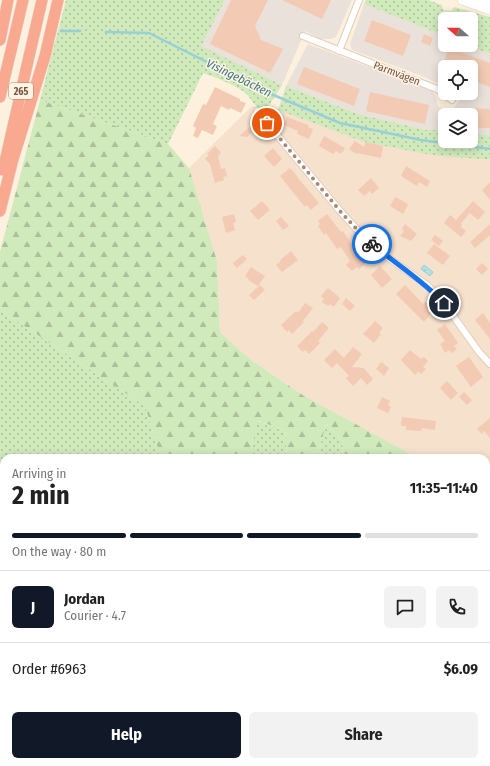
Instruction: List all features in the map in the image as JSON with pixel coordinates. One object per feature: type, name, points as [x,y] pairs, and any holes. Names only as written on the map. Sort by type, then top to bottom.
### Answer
[{"type":"highway","points":[[0,40],[8,0]]},
{"type":"highway","name":"265","points":[[0,97],[23,0]]},
{"type":"highway","name":"265","points":[[0,182],[42,0]]},
{"type":"highway","points":[[0,211],[13,159],[45,56],[58,0]]},
{"type":"main road","points":[[462,0],[490,10]]},
{"type":"main road","points":[[481,0],[490,4]]},
{"type":"street","points":[[339,51],[359,0]]},
{"type":"street","name":"Parmvägen","points":[[303,36],[438,90]]},
{"type":"street","points":[[257,111],[340,211],[362,235],[386,256],[427,285],[444,303],[479,352],[490,364]]},
{"type":"shaded area","points":[[225,0],[352,0],[336,37],[331,39],[320,39],[305,31],[282,85],[200,47]]},
{"type":"shaded area","points":[[364,4],[438,33],[438,52],[478,52],[478,49],[490,54],[490,135],[478,134],[478,108],[454,108],[460,100],[478,100],[478,60],[438,60],[438,84],[422,76],[352,50],[350,44]]},
{"type":"shaded area","points":[[308,44],[432,91],[435,95],[438,107],[443,108],[438,108],[438,130],[426,130],[358,114],[286,86]]},
{"type":"shaded area","points":[[252,106],[278,110],[345,134],[480,159],[490,159],[490,454],[411,454],[304,396],[251,360],[220,332],[217,261],[189,168]]},
{"type":"green space","points":[[66,0],[225,0],[201,46],[282,85],[265,110],[255,105],[247,94],[240,89],[203,73],[168,144],[40,100]]},
{"type":"green space","points":[[366,0],[428,0],[442,5],[443,10],[451,11],[454,7],[472,12],[438,12],[438,33],[364,4]]},
{"type":"green space","points":[[478,14],[490,17],[490,54],[478,49]]},
{"type":"green space","points":[[286,86],[358,114],[426,130],[438,130],[438,148],[478,148],[478,134],[490,135],[490,159],[431,155],[365,142],[278,110]]},
{"type":"green space","points":[[40,100],[168,144],[189,168],[217,261],[220,332],[251,360],[304,396],[411,454],[342,454],[343,441],[326,424],[318,454],[287,454],[285,430],[258,421],[250,454],[160,454],[145,406],[0,310],[0,252]]},
{"type":"green space","points":[[0,310],[145,406],[160,454],[0,454]]},
{"type":"green space","points":[[257,421],[285,430],[287,454],[250,454]]},
{"type":"green space","points":[[326,424],[343,441],[342,454],[318,454]]},
{"type":"water","points":[[424,265],[433,272],[430,276],[421,269]]},
{"type":"building","points":[[231,0],[268,0],[255,26],[261,40],[283,49],[270,73],[210,44]]},
{"type":"building","points":[[282,0],[331,0],[322,19]]},
{"type":"building","points":[[372,20],[411,35],[403,56],[364,41]]},
{"type":"building","points":[[424,34],[433,38],[430,46],[421,42]]},
{"type":"building","points":[[448,52],[460,52],[490,63],[490,87],[478,83],[478,60],[445,60]]},
{"type":"building","points":[[304,67],[360,89],[354,106],[297,84]]},
{"type":"building","points":[[215,87],[246,103],[241,113],[221,106],[213,124],[217,126],[213,135],[202,130],[198,138],[193,136],[196,128],[193,126],[203,104],[206,105]]},
{"type":"building","points":[[370,92],[429,105],[425,124],[366,111]]},
{"type":"building","points":[[478,109],[490,109],[490,128],[478,128]]},
{"type":"building","points":[[287,117],[308,125],[308,127],[313,129],[309,139],[297,134],[298,131],[284,125]]},
{"type":"building","points":[[252,125],[256,130],[247,137],[239,136]]},
{"type":"building","points":[[324,136],[345,148],[341,154],[336,151],[333,154],[319,146]]},
{"type":"building","points":[[355,141],[364,147],[365,142],[383,146],[381,158],[356,154],[349,149]]},
{"type":"building","points":[[215,146],[221,153],[218,156],[221,169],[225,168],[227,176],[223,177],[224,180],[215,183],[210,164],[205,159],[209,155],[207,154]]},
{"type":"building","points":[[273,148],[282,159],[274,167],[264,156]]},
{"type":"building","points":[[406,166],[430,181],[427,187],[419,182],[417,186],[401,176]]},
{"type":"building","points":[[290,168],[319,203],[311,210],[307,205],[305,207],[280,176]]},
{"type":"building","points":[[371,178],[379,188],[372,194],[370,191],[364,196],[358,190]]},
{"type":"building","points":[[490,183],[490,200],[482,190]]},
{"type":"building","points":[[395,197],[408,205],[403,214],[390,206]]},
{"type":"building","points":[[262,201],[270,210],[258,220],[250,211]]},
{"type":"building","points":[[473,201],[485,212],[478,220],[470,213],[461,223],[461,227],[466,231],[461,237],[444,223],[450,215],[456,220]]},
{"type":"building","points":[[234,214],[236,222],[233,223],[235,230],[226,233],[222,217]]},
{"type":"building","points":[[327,214],[341,232],[343,231],[359,255],[362,252],[369,260],[359,269],[357,267],[352,271],[346,265],[350,261],[341,247],[337,249],[326,233],[324,235],[318,226],[320,224],[318,221]]},
{"type":"building","points":[[281,217],[289,226],[283,230],[276,221]]},
{"type":"building","points":[[405,224],[417,234],[411,241],[400,236],[404,231],[402,229]]},
{"type":"building","points":[[490,224],[490,235],[475,248],[470,242]]},
{"type":"building","points":[[435,235],[443,241],[439,246],[431,240]]},
{"type":"building","points":[[434,244],[450,256],[443,265],[427,253]]},
{"type":"building","points":[[291,251],[298,260],[282,272],[276,265]]},
{"type":"building","points":[[243,255],[247,259],[237,268],[233,263]]},
{"type":"building","points":[[482,263],[488,269],[482,275],[476,269]]},
{"type":"building","points":[[380,266],[392,279],[382,288],[371,275]]},
{"type":"building","points":[[251,267],[265,276],[258,286],[248,280],[249,279],[245,276]]},
{"type":"building","points":[[260,285],[265,290],[254,300],[249,295]]},
{"type":"building","points":[[405,285],[423,304],[425,302],[434,310],[424,322],[396,294]]},
{"type":"building","points":[[328,288],[340,298],[334,307],[330,304],[328,306],[322,302],[324,299],[321,296]]},
{"type":"building","points":[[346,298],[355,306],[350,311],[342,304]]},
{"type":"building","points":[[305,303],[313,308],[303,321],[304,322],[292,334],[289,330],[287,332],[281,325],[296,311],[298,313]]},
{"type":"building","points":[[483,313],[490,323],[490,339],[475,320]]},
{"type":"building","points":[[375,321],[383,328],[379,333],[381,334],[374,343],[363,334]]},
{"type":"building","points":[[322,322],[329,328],[318,341],[320,343],[309,354],[305,350],[303,352],[297,346]]},
{"type":"building","points":[[445,324],[458,343],[454,346],[457,349],[452,353],[449,350],[445,353],[440,344],[445,341],[437,330]]},
{"type":"building","points":[[353,347],[362,354],[352,367],[364,368],[373,379],[367,385],[361,378],[353,386],[346,378],[349,376],[337,363],[332,368],[324,360],[335,349],[344,358]]},
{"type":"building","points":[[410,350],[421,359],[424,357],[428,361],[423,367],[426,369],[421,374],[418,371],[415,375],[401,360]]},
{"type":"building","points":[[469,357],[483,377],[471,387],[456,366]]},
{"type":"building","points":[[381,362],[389,368],[384,376],[376,369]]},
{"type":"building","points":[[447,381],[458,393],[451,400],[440,388]]},
{"type":"building","points":[[464,392],[472,400],[467,405],[459,397]]},
{"type":"building","points":[[382,397],[390,401],[388,405],[391,407],[388,413],[377,408]]},
{"type":"building","points":[[402,417],[436,421],[435,430],[422,428],[421,431],[406,430],[406,426],[401,426]]},
{"type":"building","points":[[490,418],[490,438],[484,431],[482,434],[477,429]]},
{"type":"waterway","name":"Visingebäcken","points":[[61,31],[80,31]]},
{"type":"waterway","name":"Visingebäcken","points":[[106,32],[149,33],[271,94],[340,123],[421,140],[490,149]]},
{"type":"way so far","points":[[267,123],[340,211],[372,244]]},
{"type":"route","points":[[372,244],[386,256],[427,285],[444,303]]}]
